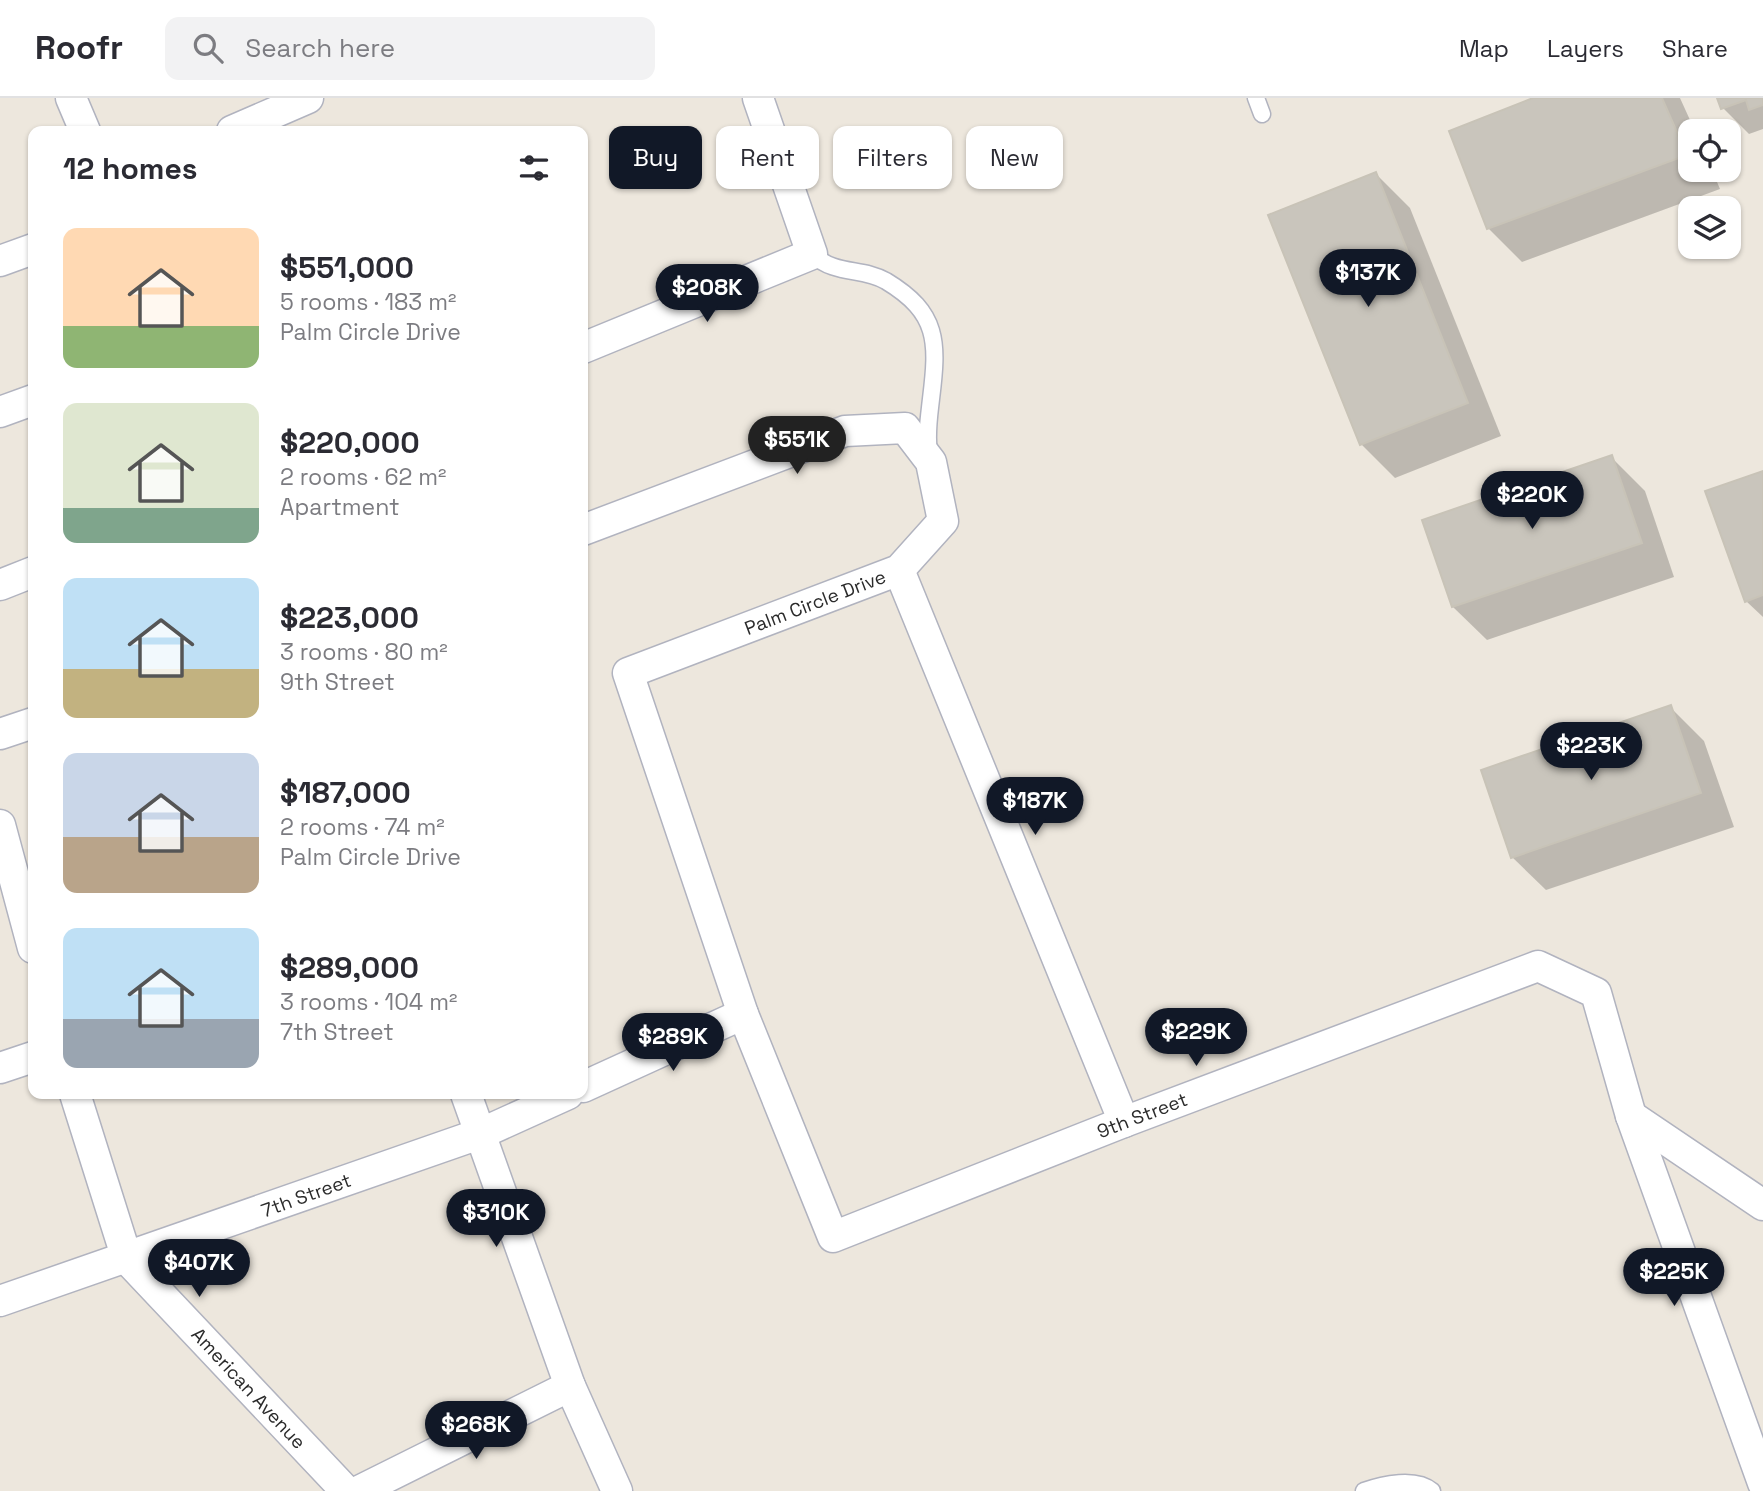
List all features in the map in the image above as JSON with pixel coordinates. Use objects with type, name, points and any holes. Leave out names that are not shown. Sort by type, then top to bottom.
[{"type":"street","points":[[71,98],[83,126]]},
{"type":"street","points":[[244,126],[308,98]]},
{"type":"street","points":[[588,346],[812,254],[758,98]]},
{"type":"street","points":[[0,261],[28,251]]},
{"type":"street","points":[[0,412],[28,402]]},
{"type":"street","points":[[588,528],[845,431],[905,428],[931,461],[943,520],[898,570]]},
{"type":"street","name":"Palm Circle Drive","points":[[743,1014],[628,673],[898,570],[1124,1122]]},
{"type":"street","points":[[0,585],[28,574]]},
{"type":"street","points":[[0,734],[28,725]]},
{"type":"street","points":[[0,825],[14,863],[28,926]]},
{"type":"street","name":"9th Street","points":[[743,1014],[833,1237],[1124,1122],[1538,966],[1596,993],[1631,1116],[1763,1483]]},
{"type":"street","points":[[588,1085],[743,1014]]},
{"type":"street","points":[[0,1068],[28,1059]]},
{"type":"street","name":"American Avenue","points":[[77,1099],[127,1259],[346,1491]]},
{"type":"street","points":[[468,1099],[570,1387],[617,1491]]},
{"type":"street","name":"7th Street","points":[[0,1301],[127,1259],[482,1133],[557,1099]]},
{"type":"street","points":[[1631,1116],[1763,1205]]},
{"type":"street","points":[[359,1491],[570,1387]]},
{"type":"lane","points":[[1256,98],[1262,114]]},
{"type":"lane","points":[[812,254],[834,269],[883,279],[925,312],[936,342],[929,416],[928,445],[931,461]]},
{"type":"lane","points":[[1364,1491],[1408,1483],[1426,1486],[1432,1491]]},
{"type":"building","points":[[1533,98],[1662,98],[1678,134],[1678,158],[1487,229],[1449,131]]},
{"type":"building","points":[[1717,98],[1763,98],[1763,105],[1749,110],[1746,100],[1721,109]]},
{"type":"building","points":[[1376,172],[1468,403],[1360,445],[1268,215]]},
{"type":"building","points":[[1612,455],[1642,543],[1452,607],[1422,520]]},
{"type":"building","points":[[1763,471],[1763,595],[1745,602],[1705,491]]},
{"type":"building","points":[[1671,705],[1701,793],[1511,858],[1481,770]]}]
